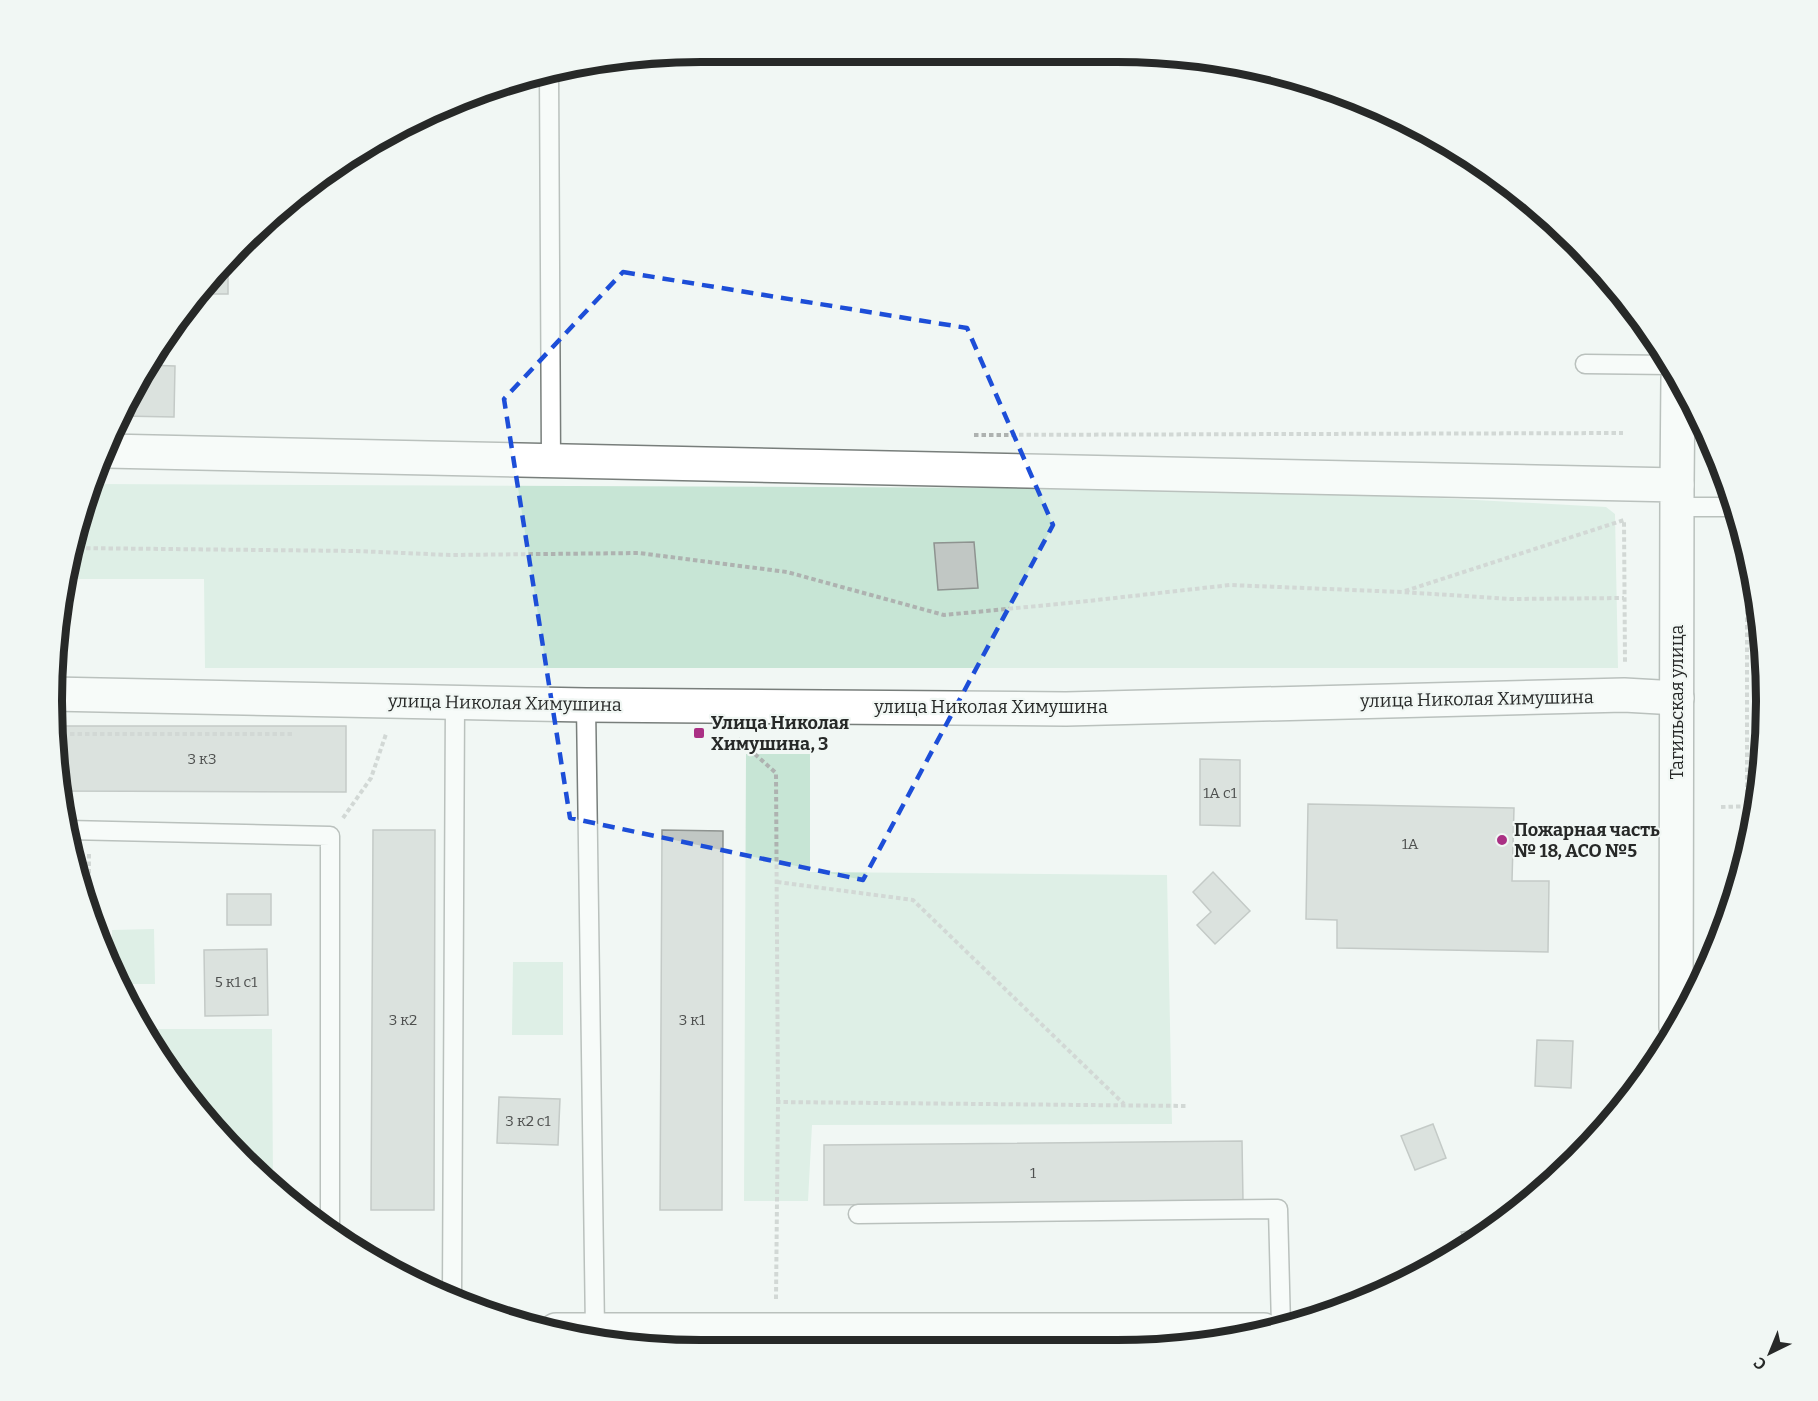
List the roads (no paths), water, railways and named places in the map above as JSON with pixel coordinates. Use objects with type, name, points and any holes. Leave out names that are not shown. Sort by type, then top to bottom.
[{"type":"main road","name":"Тагильская улица","points":[[1676,1011],[1678,394]]},
{"type":"main road","points":[[112,452],[551,461],[1677,496]]},
{"type":"main road","name":"улица Николая Химушина","points":[[62,694],[586,705],[1066,709],[1624,695],[1677,698]]},
{"type":"main road","points":[[595,1330],[1202,1334]]},
{"type":"lane","points":[[549,80],[551,461]]},
{"type":"lane","points":[[1585,364],[1661,365]]},
{"type":"lane","points":[[1677,496],[1726,505]]},
{"type":"lane","points":[[452,1289],[455,702]]},
{"type":"lane","points":[[586,705],[595,1330]]},
{"type":"lane","points":[[75,830],[330,836],[330,1221]]},
{"type":"lane","points":[[858,1214],[1278,1209],[1281,1318]]},
{"type":"place","name":"Улица Николая Химушина, 3","points":[[699,733]]},
{"type":"place","name":"Пожарная часть № 18, АСО №5","points":[[1502,840]]}]
